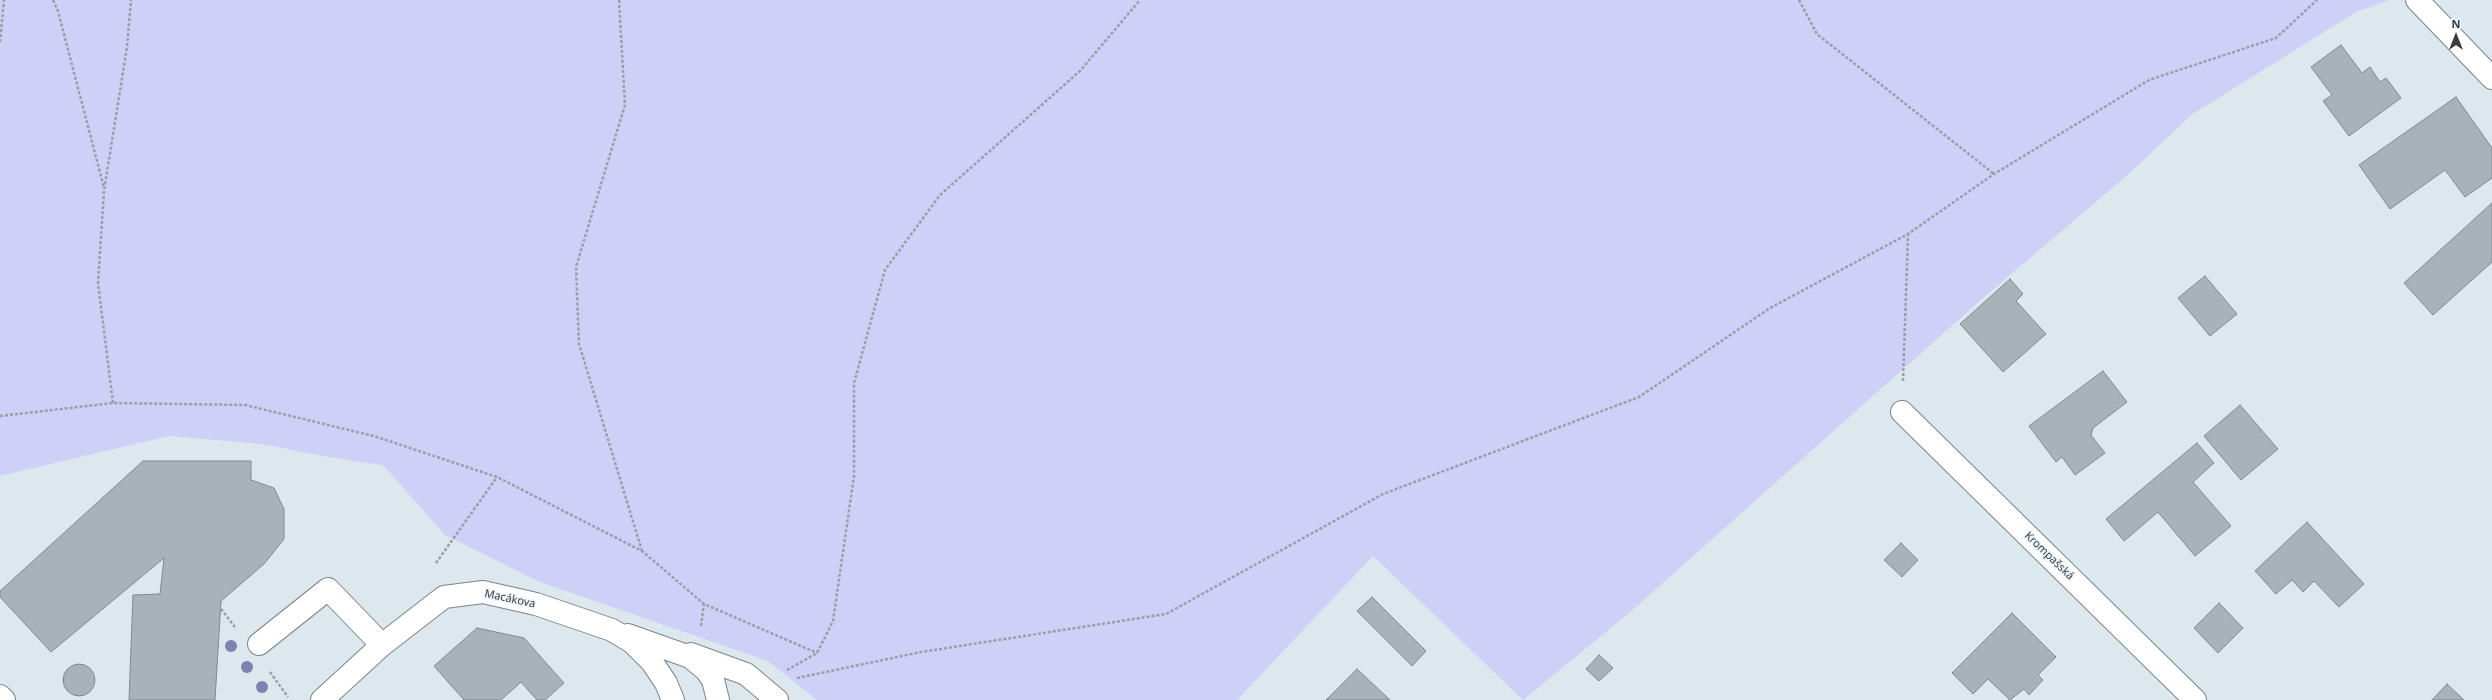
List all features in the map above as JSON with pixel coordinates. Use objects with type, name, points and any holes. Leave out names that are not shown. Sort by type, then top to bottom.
[{"type":"street","points":[[2417,0],[2492,78]]},
{"type":"street","name":"Krompašská","points":[[1902,412],[2195,700]]},
{"type":"street","points":[[259,644],[328,589],[382,645]]},
{"type":"street","name":"Macákova","points":[[322,700],[382,645],[444,597],[483,592],[536,604],[612,630],[632,642],[652,662],[666,683],[673,700]]},
{"type":"street","points":[[612,630],[734,668],[746,674],[777,700]]},
{"type":"street","points":[[666,647],[690,657],[706,670],[713,680],[718,700]]},
{"type":"street","points":[[0,696],[4,700]]},
{"type":"path","points":[[0,42],[4,0]]},
{"type":"path","points":[[52,0],[58,11],[104,191]]},
{"type":"path","points":[[113,403],[98,283],[104,191],[127,47],[131,0]]},
{"type":"path","points":[[619,0],[625,104],[576,266],[579,344],[642,551]]},
{"type":"path","points":[[760,685],[817,653],[833,621],[852,490],[854,383],[884,270],[940,196],[1080,71],[1140,0]]},
{"type":"path","points":[[1799,0],[1817,34],[1994,174]]},
{"type":"path","points":[[760,685],[921,652],[1166,614],[1383,494],[1639,397],[1770,308],[1908,234],[1994,174],[2149,80],[2276,38],[2317,0]]},
{"type":"path","points":[[1902,412],[1908,234]]},
{"type":"path","points":[[0,416],[113,403],[245,405],[374,436],[497,477],[642,551],[704,604],[817,653]]},
{"type":"path","points":[[436,563],[497,477]]},
{"type":"path","points":[[699,633],[704,604]]},
{"type":"shaded area","points":[[0,0],[2389,0],[2356,12],[2191,115],[2132,171],[1983,298],[1629,613],[1523,700],[1373,556],[1237,700],[817,700],[768,661],[540,582],[445,535],[383,465],[322,456],[263,444],[169,436],[0,476]]},
{"type":"building","points":[[2341,45],[2362,73],[2370,67],[2380,82],[2386,78],[2401,98],[2349,136],[2323,101],[2332,95],[2311,67]]},
{"type":"building","points":[[2456,97],[2492,148],[2492,178],[2465,197],[2445,170],[2390,209],[2359,165]]},
{"type":"building","points":[[2492,203],[2492,262],[2433,315],[2404,283]]},
{"type":"building","points":[[2205,276],[2237,314],[2210,336],[2178,298]]},
{"type":"building","points":[[2010,279],[2023,294],[2016,301],[2046,334],[2003,372],[1960,324]]},
{"type":"building","points":[[2103,371],[2127,402],[2093,428],[2091,435],[2105,453],[2075,475],[2062,457],[2056,462],[2029,426]]},
{"type":"building","points":[[2240,405],[2278,449],[2241,480],[2204,436]]},
{"type":"building","points":[[2197,443],[2214,463],[2193,482],[2231,526],[2195,556],[2158,512],[2124,541],[2106,519]]},
{"type":"building","points":[[143,461],[251,461],[251,480],[274,488],[284,509],[284,539],[264,564],[221,601],[215,700],[129,700],[133,595],[160,594],[164,558],[51,652],[0,597],[0,591]]},
{"type":"building","points":[[2307,522],[2364,584],[2339,607],[2314,581],[2303,592],[2292,580],[2276,594],[2255,571]]},
{"type":"building","points":[[1901,543],[1918,560],[1902,577],[1884,560]]},
{"type":"building","points":[[1372,597],[1426,651],[1412,666],[1357,611]]},
{"type":"building","points":[[2219,603],[2243,628],[2218,653],[2194,628]]},
{"type":"building","points":[[2012,613],[2056,657],[2038,675],[2043,680],[2029,695],[2024,689],[2010,700],[1988,679],[1973,694],[1952,673]]},
{"type":"building","points":[[477,628],[524,638],[564,683],[545,700],[537,700],[521,682],[501,700],[464,700],[434,666]]},
{"type":"building","points":[[1599,655],[1613,668],[1599,681],[1586,669]]},
{"type":"building","points":[[79,664],[90,669],[95,680],[90,691],[79,696],[68,691],[63,680],[68,669]]},
{"type":"building","points":[[1357,669],[1390,700],[1326,700]]},
{"type":"building","points":[[2447,684],[2464,700],[2432,700]]}]
